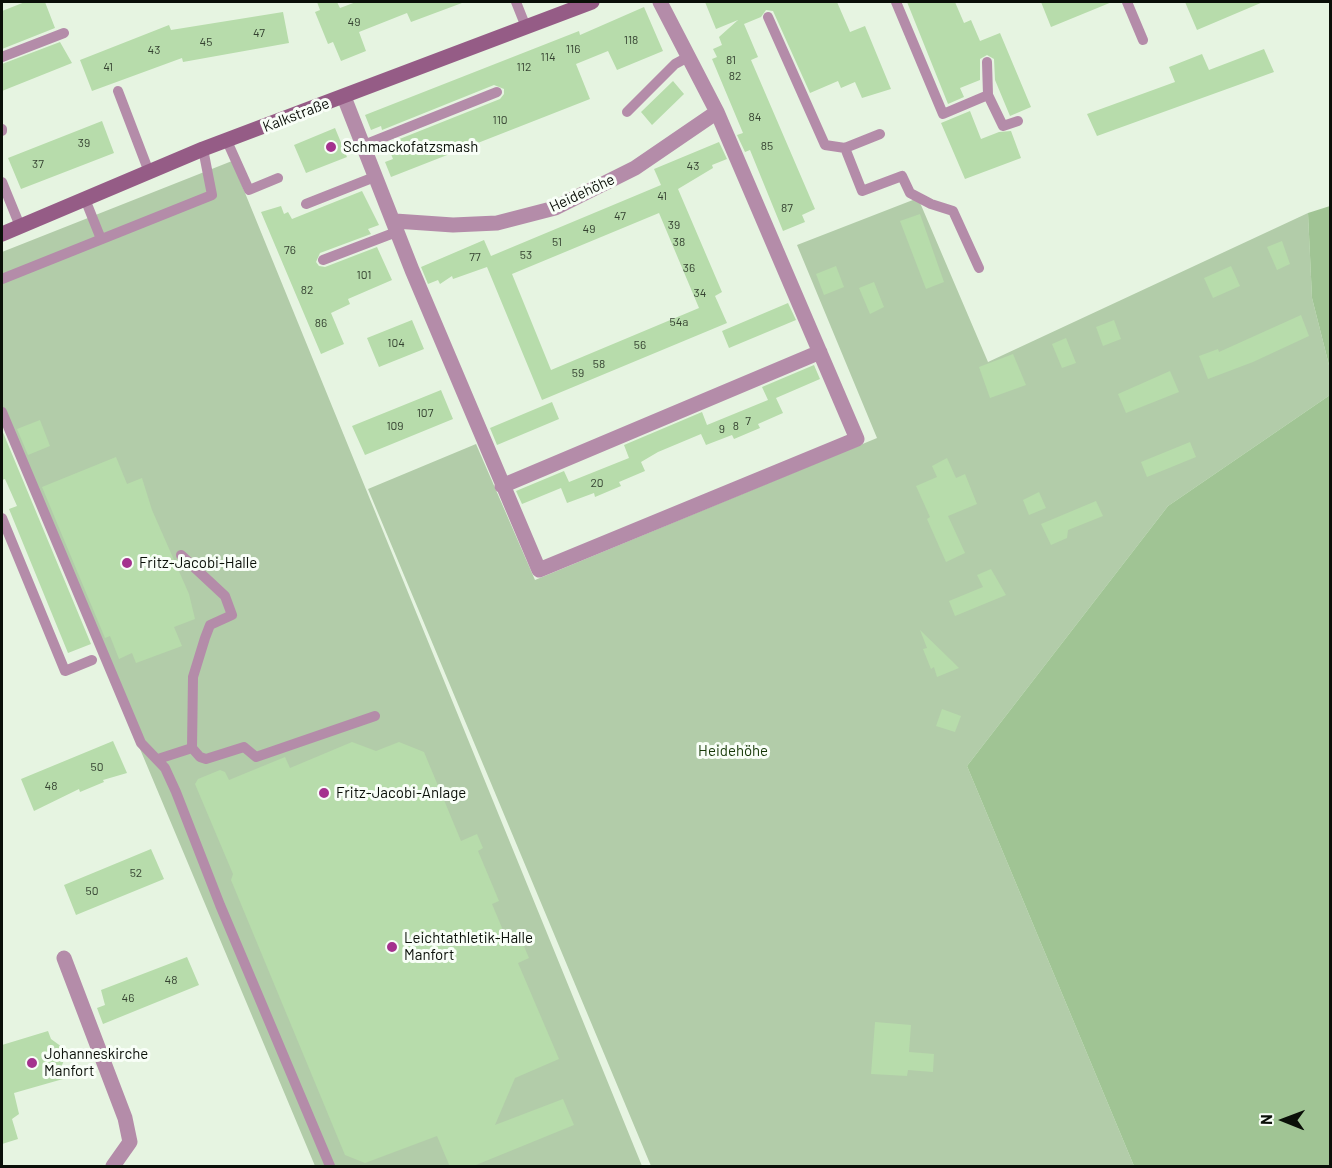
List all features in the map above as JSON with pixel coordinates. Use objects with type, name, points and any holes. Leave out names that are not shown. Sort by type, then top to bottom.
[{"type":"street","name":"Kalkstraße","points":[[2,234],[203,149],[592,2]]},
{"type":"street","points":[[344,97],[502,486],[539,570],[857,439],[717,112],[660,2]]},
{"type":"street","name":"Heidehöhe","points":[[397,226],[497,224],[555,208],[635,168],[717,112]]},
{"type":"street","points":[[502,486],[820,352]]},
{"type":"street","points":[[64,957],[125,1118],[130,1142],[113,1167]]},
{"type":"lane","points":[[516,2],[526,27]]},
{"type":"lane","points":[[896,2],[943,114],[988,95]]},
{"type":"lane","points":[[1127,2],[1143,40]]},
{"type":"lane","points":[[768,17],[825,145],[845,148],[880,134]]},
{"type":"lane","points":[[2,57],[64,33]]},
{"type":"lane","points":[[627,112],[675,64],[688,57]]},
{"type":"lane","points":[[987,62],[988,95],[1003,126],[1018,121]]},
{"type":"lane","points":[[118,91],[149,172]]},
{"type":"lane","points":[[364,145],[497,92]]},
{"type":"lane","points":[[227,141],[249,190],[278,178]]},
{"type":"lane","points":[[845,148],[862,191],[902,176],[910,193],[931,204],[953,211],[979,268]]},
{"type":"lane","points":[[2,279],[212,195],[203,149]]},
{"type":"lane","points":[[306,204],[377,176]]},
{"type":"lane","points":[[2,182],[21,226]]},
{"type":"lane","points":[[85,199],[100,239]]},
{"type":"lane","points":[[323,260],[397,226]]},
{"type":"lane","points":[[2,412],[141,743],[158,759],[176,792],[220,905],[330,1167]]},
{"type":"lane","points":[[2,518],[65,671],[92,660]]},
{"type":"lane","points":[[182,555],[225,596],[232,615],[210,625],[193,677],[192,748],[200,758],[206,759],[244,747],[256,757],[375,716]]},
{"type":"lane","points":[[158,759],[192,748]]},
{"type":"green space","name":"Fritz-Jacobi-Anlage","points":[[232,161],[642,1166],[315,1166],[2,420],[2,252]]},
{"type":"green space","name":"Heidehöhe","points":[[918,198],[988,362],[1308,213],[1312,298],[1330,369],[1330,395],[1168,506],[967,766],[1134,1166],[651,1166],[368,489],[476,444],[535,580],[877,438],[797,245]]},
{"type":"green space","points":[[1330,206],[1330,369],[1312,298],[1308,213]]},
{"type":"green space","points":[[1330,395],[1330,1166],[1134,1166],[967,766],[1168,506]]},
{"type":"building","points":[[25,2],[45,2],[55,28],[2,49],[2,11]]},
{"type":"building","points":[[317,2],[337,2],[340,8],[356,2],[462,3],[411,22],[407,13],[359,32],[366,51],[341,61],[333,42],[328,44],[315,12],[320,10]]},
{"type":"building","points":[[705,2],[837,2],[850,32],[865,26],[891,89],[862,98],[855,82],[841,88],[838,81],[810,93],[773,11],[766,10],[761,17],[744,24],[758,57],[751,60],[815,209],[802,215],[805,222],[783,231],[750,150],[745,152],[737,135],[743,133],[712,59],[717,57],[713,49],[722,45],[719,37],[738,20],[716,29]]},
{"type":"building","points":[[907,2],[955,2],[964,23],[971,20],[980,41],[1000,33],[1031,107],[1010,116],[995,80],[994,59],[987,55],[980,59],[980,80],[960,88],[964,97],[948,104]]},
{"type":"building","points":[[1041,2],[1112,2],[1051,27]]},
{"type":"building","points":[[1185,2],[1263,2],[1197,30]]},
{"type":"building","points":[[644,7],[663,51],[617,70],[608,51],[576,64],[590,99],[391,177],[385,162],[393,159],[387,144],[500,99],[504,94],[504,89],[494,85],[382,130],[381,126],[371,130],[365,115],[579,31],[580,35]]},
{"type":"building","points":[[283,12],[289,43],[183,62],[182,58],[92,91],[80,60],[169,25],[171,30]]},
{"type":"building","points":[[60,42],[72,63],[2,91],[2,64]]},
{"type":"building","points":[[1264,49],[1274,72],[1097,136],[1087,114],[1175,82],[1169,67],[1202,54],[1209,70]]},
{"type":"building","points":[[673,81],[684,94],[652,125],[641,112]]},
{"type":"building","points":[[970,111],[981,139],[999,132],[1011,131],[1021,158],[965,179],[941,123]]},
{"type":"building","points":[[102,121],[114,153],[21,189],[8,158]]},
{"type":"building","points":[[335,128],[347,157],[306,173],[294,145]]},
{"type":"building","points":[[719,142],[727,159],[712,165],[713,168],[678,189],[722,292],[715,296],[727,323],[542,400],[487,267],[453,279],[452,276],[440,284],[438,280],[428,284],[421,267],[484,240],[491,256],[661,185],[654,169]],"holes":[[[659,213],[699,308],[551,370],[512,274]]]},
{"type":"building","points":[[362,191],[379,225],[368,229],[371,234],[320,253],[316,262],[319,266],[325,267],[377,247],[392,280],[348,299],[350,304],[331,313],[344,344],[321,354],[261,212],[281,206],[284,214],[288,212],[292,219]]},
{"type":"building","points":[[920,214],[944,282],[926,289],[900,221]]},
{"type":"building","points":[[1282,241],[1290,264],[1277,270],[1267,247]]},
{"type":"building","points":[[836,266],[844,287],[824,295],[816,274]]},
{"type":"building","points":[[1231,266],[1240,286],[1213,298],[1204,278]]},
{"type":"building","points":[[874,282],[884,307],[870,314],[859,288]]},
{"type":"building","points":[[788,303],[796,320],[729,348],[722,331]]},
{"type":"building","points":[[1301,315],[1309,336],[1253,362],[1208,379],[1199,356],[1218,349],[1219,352]]},
{"type":"building","points":[[412,320],[424,349],[379,367],[367,338]]},
{"type":"building","points":[[1114,320],[1121,339],[1103,346],[1096,327]]},
{"type":"building","points":[[1066,338],[1076,363],[1062,368],[1052,344]]},
{"type":"building","points":[[1013,354],[1026,385],[990,398],[979,367]]},
{"type":"building","points":[[814,365],[820,379],[776,398],[783,413],[758,424],[760,428],[734,439],[732,435],[706,445],[701,434],[658,452],[641,462],[645,471],[619,482],[621,486],[595,497],[594,493],[567,503],[561,488],[522,504],[516,491],[564,471],[569,482],[629,458],[624,445],[702,412],[707,425],[768,400],[762,387]]},
{"type":"building","points":[[1170,371],[1179,392],[1126,413],[1118,394]]},
{"type":"building","points":[[441,390],[453,419],[365,455],[352,426]]},
{"type":"building","points":[[552,402],[559,419],[497,445],[490,428]]},
{"type":"building","points":[[40,420],[50,446],[28,455],[17,429]]},
{"type":"building","points":[[2,430],[91,644],[68,653],[9,509],[17,506],[5,479],[2,480]]},
{"type":"building","points":[[1190,442],[1196,457],[1147,477],[1141,462]]},
{"type":"building","name":"Fritz-Jacobi-Halle","points":[[116,457],[127,484],[142,478],[152,510],[189,594],[195,619],[174,627],[182,646],[136,663],[132,653],[119,659],[110,636],[105,638],[42,487]]},
{"type":"building","points":[[947,458],[956,478],[965,474],[977,504],[948,516],[965,553],[946,562],[927,519],[930,517],[916,486],[937,477],[932,466]]},
{"type":"building","points":[[1039,492],[1046,508],[1029,515],[1023,500]]},
{"type":"building","points":[[1096,501],[1103,516],[1068,530],[1067,538],[1051,545],[1041,524]]},
{"type":"building","points":[[991,569],[1006,595],[955,616],[949,601],[983,587],[977,575]]},
{"type":"building","points":[[920,630],[959,668],[937,677],[923,649],[927,648]]},
{"type":"building","points":[[942,709],[961,716],[955,732],[936,726]]},
{"type":"building","points":[[113,741],[127,773],[103,780],[104,782],[80,792],[79,789],[34,811],[21,779]]},
{"type":"building","name":"Leichtathletik-Halle Manfort","points":[[352,742],[376,751],[399,742],[424,752],[461,841],[477,834],[483,848],[478,851],[499,901],[492,904],[505,935],[517,930],[529,958],[518,963],[559,1059],[515,1078],[495,1125],[563,1099],[574,1125],[471,1167],[450,1167],[437,1136],[365,1163],[345,1155],[231,880],[233,874],[195,784],[198,779],[220,770],[225,772],[229,780],[285,757],[290,768]]},
{"type":"building","points":[[151,849],[164,879],[76,915],[64,885]]},
{"type":"building","points":[[187,957],[199,985],[103,1024],[97,1008],[105,1005],[101,990]]},
{"type":"building","points":[[875,1022],[911,1025],[909,1052],[934,1054],[933,1072],[908,1070],[907,1076],[871,1074]]},
{"type":"building","name":"Johanneskirche Manfort","points":[[48,1031],[51,1039],[62,1047],[65,1058],[60,1070],[63,1079],[14,1093],[19,1114],[12,1119],[18,1139],[2,1144],[2,1045]]},
{"type":"place","name":"Schmackofatzsmash","points":[[331,147]]},
{"type":"place","name":"Fritz-Jacobi-Halle","points":[[127,563]]},
{"type":"place","name":"Fritz-Jacobi-Anlage","points":[[324,793]]},
{"type":"place","name":"Leichtathletik-Halle Manfort","points":[[392,947]]},
{"type":"place","name":"Johanneskirche Manfort","points":[[32,1063]]}]
